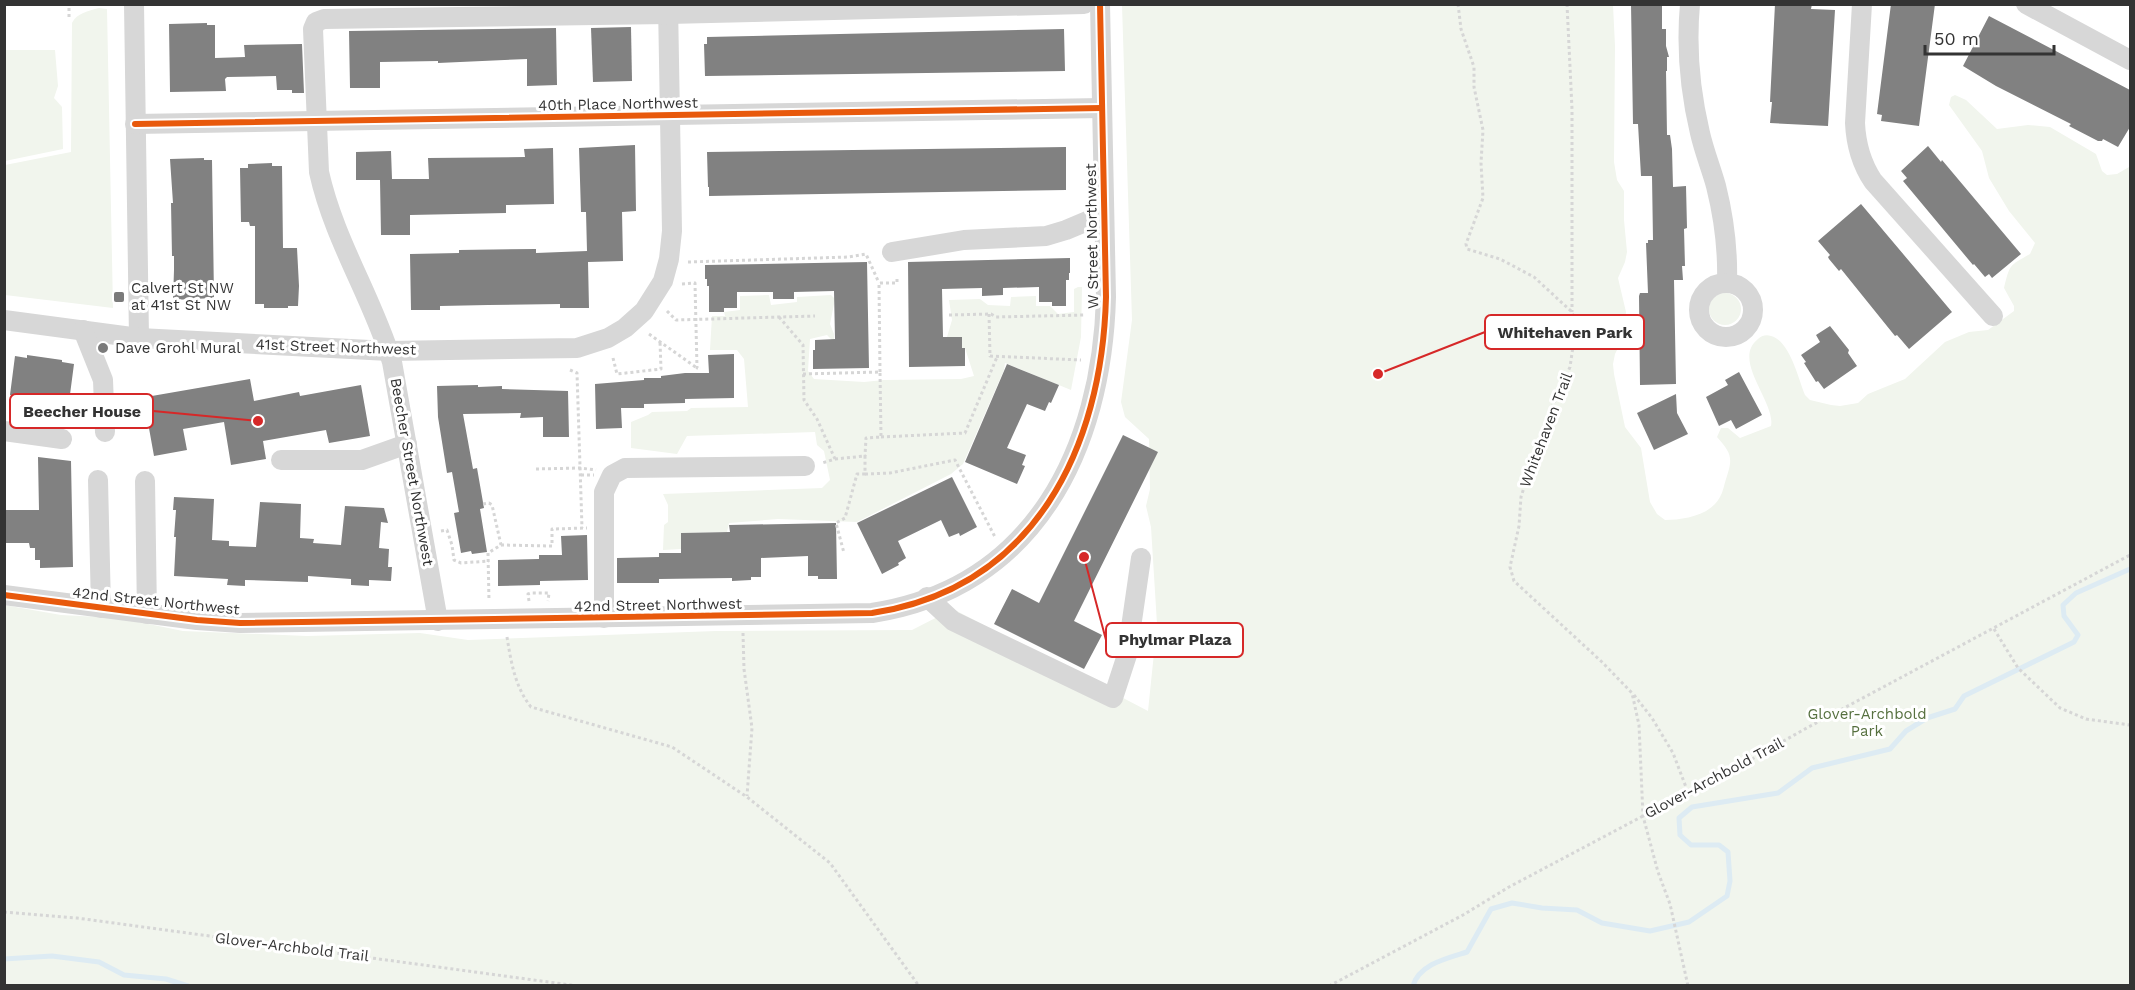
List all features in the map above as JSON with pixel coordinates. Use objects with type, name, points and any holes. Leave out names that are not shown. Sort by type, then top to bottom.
[{"type":"street","points":[[134,4],[139,338]]},
{"type":"street","points":[[668,9],[1084,4]]},
{"type":"street","name":"W Street Northwest","points":[[980,571],[1008,549],[1038,518],[1063,479],[1080,441],[1095,393],[1104,336],[1106,297],[1100,4]]},
{"type":"street","points":[[1690,4],[1689,60],[1693,96],[1702,142],[1722,214],[1726,248],[1726,283]]},
{"type":"street","points":[[1862,4],[1855,123],[1856,142],[1861,159],[1873,181],[1993,316]]},
{"type":"street","points":[[2026,4],[2130,60]]},
{"type":"street","name":"41st Street Northwest","points":[[4,320],[139,338],[388,351],[560,350],[596,344],[625,328],[647,307],[663,280],[669,259],[672,231],[668,9]]},
{"type":"street","name":"Beecher Street Northwest","points":[[438,621],[396,379],[388,351],[329,212],[319,172],[313,28],[316,22],[324,19],[668,9]]},
{"type":"street","name":"40th Place Northwest","points":[[135,124],[1101,108]]},
{"type":"street","points":[[892,252],[964,240],[1046,236],[1104,214]]},
{"type":"street","points":[[83,330],[103,380],[105,432]]},
{"type":"street","points":[[4,431],[62,439]]},
{"type":"street","points":[[281,460],[362,460],[407,444]]},
{"type":"street","points":[[604,618],[604,492],[612,475],[625,468],[805,466]]},
{"type":"street","points":[[98,480],[101,608]]},
{"type":"street","points":[[145,481],[147,614]]},
{"type":"street","points":[[927,597],[953,621],[1113,698],[1127,655],[1141,558]]},
{"type":"street","name":"42nd Street Northwest","points":[[4,595],[147,614],[240,623],[872,613],[899,608],[980,571]]},
{"type":"path","points":[[69,4],[69,17]]},
{"type":"path","points":[[1458,4],[1461,29],[1474,67],[1474,87],[1483,130],[1481,163],[1483,198],[1466,244],[1467,249],[1500,259],[1534,277],[1572,312]]},
{"type":"path","points":[[688,262],[867,254],[879,283],[880,437]]},
{"type":"path","points":[[879,283],[897,283],[897,278]]},
{"type":"path","points":[[650,334],[699,368],[696,283],[682,284]]},
{"type":"path","points":[[667,311],[676,320],[815,316]]},
{"type":"path","points":[[949,315],[989,314],[996,317],[1085,315]]},
{"type":"path","points":[[989,314],[990,357],[1080,360]]},
{"type":"path","points":[[778,317],[803,345],[804,400],[817,419],[835,459]]},
{"type":"path","points":[[613,358],[617,374],[662,369],[660,342]]},
{"type":"path","points":[[866,474],[866,438],[965,433],[997,357]]},
{"type":"path","points":[[489,602],[490,561],[488,553],[501,545],[552,546],[552,529],[584,528],[577,373],[570,370]]},
{"type":"path","points":[[803,374],[880,372]]},
{"type":"path","points":[[805,466],[835,459],[865,456]]},
{"type":"path","points":[[844,553],[836,523],[845,518],[857,474],[890,473],[955,460],[995,537]]},
{"type":"path","points":[[536,469],[580,468]]},
{"type":"path","points":[[483,504],[492,505],[501,545]]},
{"type":"path","points":[[439,532],[447,530],[452,545],[453,560],[461,563],[490,561]]},
{"type":"path","points":[[529,601],[528,594],[549,593],[548,601]]},
{"type":"path","points":[[742,616],[744,669],[752,728],[747,797]]},
{"type":"path","points":[[506,620],[510,659],[524,699],[531,707],[672,747],[747,797],[830,863],[919,986]]},
{"type":"path","points":[[1994,629],[2018,668],[2060,708],[2086,719],[2130,724]]},
{"type":"path","points":[[1632,693],[1639,724],[1643,816],[1658,872],[1670,904],[1689,986]]},
{"type":"green space","name":"Glover-Archbold Park","points":[[1122,5],[1613,5],[1614,162],[1617,180],[1624,191],[1627,252],[1618,278],[1626,312],[1623,338],[1613,364],[1614,374],[1625,427],[1641,448],[1650,502],[1657,514],[1665,520],[1680,519],[1704,512],[1720,497],[1730,461],[1726,448],[1717,437],[1721,428],[1728,428],[1740,438],[1771,426],[1771,416],[1749,358],[1751,348],[1761,337],[1771,336],[1783,345],[1793,361],[1805,395],[1810,400],[1840,406],[1858,403],[1868,394],[1905,379],[1945,342],[1969,332],[1988,330],[2014,311],[2014,306],[2004,288],[2008,274],[2011,266],[2030,254],[2035,243],[2009,211],[1989,178],[1982,151],[1949,105],[1951,97],[1955,95],[1966,100],[1997,129],[2028,125],[2050,127],[2096,154],[2102,171],[2107,175],[2117,174],[2129,167],[2130,160],[2130,985],[5,985],[4,605],[61,615],[119,618],[183,631],[307,636],[420,633],[468,640],[716,631],[912,630],[953,609],[1148,711],[1157,624],[1151,527],[1146,506],[1150,489],[1149,439],[1125,417],[1121,402],[1132,320]]},
{"type":"green space","points":[[107,9],[113,308],[5,295],[5,165],[71,152],[72,23],[87,11]]},
{"type":"green space","points":[[5,50],[55,50],[58,86],[54,98],[62,107],[63,149],[5,161]]},
{"type":"green space","points":[[1082,287],[1081,337],[1071,390],[1005,363],[963,464],[951,474],[857,522],[778,519],[729,523],[727,532],[681,533],[681,549],[663,550],[664,525],[668,522],[668,505],[663,494],[822,488],[830,480],[824,451],[817,445],[815,432],[687,436],[677,454],[631,448],[631,422],[652,412],[687,411],[691,408],[748,407],[744,359],[737,350],[710,350],[712,316],[725,316],[724,312],[740,310],[740,296],[769,295],[771,305],[797,302],[797,297],[831,295],[835,299],[830,324],[834,342],[827,335],[810,339],[808,371],[814,379],[864,382],[961,379],[974,376],[965,348],[962,348],[962,337],[947,337],[952,320],[949,300],[980,299],[988,305],[1010,306],[1011,297],[1036,296],[1036,306],[1050,306],[1058,314],[1074,312],[1074,289]]},
{"type":"green space","points":[[1725,293],[1737,297],[1741,309],[1737,321],[1725,325],[1713,321],[1709,309],[1713,297]]},
{"type":"building","points":[[1631,4],[1662,4],[1662,29],[1666,29],[1666,46],[1669,57],[1667,57],[1666,71],[1667,135],[1670,135],[1672,149],[1673,187],[1686,186],[1685,266],[1682,266],[1683,280],[1674,280],[1676,384],[1640,385],[1639,296],[1640,293],[1648,293],[1646,243],[1648,240],[1653,240],[1652,176],[1641,176],[1638,124],[1633,124]]},
{"type":"building","points":[[1775,4],[1812,4],[1811,9],[1835,10],[1828,126],[1770,123]]},
{"type":"building","points":[[1891,4],[1935,4],[1919,126],[1881,121],[1882,115],[1877,114]]},
{"type":"building","points":[[1989,16],[2130,90],[2130,127],[2118,147],[2103,139],[2098,141],[2069,126],[2071,124],[1996,86],[1963,66]]},
{"type":"building","points":[[207,23],[207,25],[215,25],[215,58],[245,57],[244,45],[302,44],[304,93],[277,90],[276,76],[227,77],[225,79],[226,91],[170,92],[169,24]]},
{"type":"building","points":[[631,27],[632,81],[593,82],[591,28]]},
{"type":"building","points":[[556,28],[557,85],[527,86],[527,59],[438,63],[438,61],[380,62],[380,88],[350,88],[349,31]]},
{"type":"building","points":[[1064,29],[1065,71],[705,76],[704,44],[707,44],[707,37]]},
{"type":"building","points":[[635,145],[636,211],[622,212],[623,261],[588,262],[589,308],[560,308],[560,304],[440,306],[440,310],[411,310],[410,254],[459,253],[459,250],[536,249],[536,253],[587,251],[586,212],[581,212],[579,148]]},
{"type":"building","points":[[1928,146],[2021,254],[1992,278],[1989,274],[1985,277],[1973,265],[1903,181],[1907,178],[1901,171]]},
{"type":"building","points":[[1066,147],[1066,190],[709,196],[707,152]]},
{"type":"building","points":[[553,148],[554,204],[506,205],[506,213],[410,215],[410,235],[381,235],[380,180],[356,180],[356,152],[391,151],[392,179],[429,179],[428,158],[525,157],[524,149]]},
{"type":"building","points":[[204,158],[204,160],[212,160],[214,298],[173,300],[174,256],[172,256],[171,203],[173,203],[170,159]]},
{"type":"building","points":[[272,163],[272,166],[282,166],[283,248],[297,248],[298,306],[288,306],[288,308],[264,308],[264,304],[255,304],[255,226],[250,226],[249,222],[241,222],[240,168],[248,168],[248,164]]},
{"type":"building","points":[[1861,204],[1952,312],[1909,349],[1897,335],[1895,336],[1841,269],[1839,271],[1829,259],[1830,255],[1818,241]]},
{"type":"building","points":[[1070,258],[1069,280],[1066,280],[1066,306],[1052,306],[1052,302],[1039,302],[1039,287],[1003,288],[1003,295],[982,296],[982,288],[942,289],[943,337],[962,337],[962,348],[965,348],[965,366],[909,367],[908,262]]},
{"type":"building","points":[[867,262],[869,368],[813,369],[815,340],[835,339],[834,291],[794,292],[794,299],[773,299],[773,292],[737,292],[737,308],[724,308],[724,312],[709,312],[709,286],[705,279],[705,265]]},
{"type":"building","points":[[1830,326],[1849,350],[1848,353],[1857,366],[1824,389],[1818,381],[1816,382],[1801,355],[1820,342],[1816,335]]},
{"type":"building","points":[[734,354],[734,398],[685,399],[685,403],[644,404],[644,408],[621,408],[622,428],[596,429],[595,384],[661,378],[661,376],[685,373],[709,373],[708,355]]},
{"type":"building","points":[[27,355],[74,364],[69,402],[10,395],[15,356],[27,358]]},
{"type":"building","points":[[1007,364],[1059,385],[1045,411],[1027,404],[1007,448],[1026,455],[1022,465],[1025,466],[1017,484],[965,462]]},
{"type":"building","points":[[1739,372],[1762,415],[1736,429],[1731,420],[1719,426],[1706,397],[1728,385],[1725,380]]},
{"type":"building","points":[[250,379],[254,401],[299,392],[300,396],[361,385],[370,436],[329,443],[326,430],[263,441],[266,459],[231,465],[224,422],[183,429],[187,450],[154,456],[145,406],[148,406],[146,397]]},
{"type":"building","points":[[478,385],[478,387],[502,386],[502,389],[568,391],[569,437],[543,437],[543,417],[520,418],[521,413],[463,414],[473,469],[477,468],[484,508],[480,509],[487,552],[472,554],[471,551],[461,553],[454,513],[459,512],[452,472],[447,473],[438,417],[437,386]]},
{"type":"building","points":[[1676,394],[1677,413],[1688,434],[1654,450],[1637,413]]},
{"type":"building","points":[[1123,435],[1158,452],[1074,621],[1102,635],[1084,669],[994,624],[1012,589],[1039,603]]},
{"type":"building","points":[[38,457],[71,461],[73,567],[40,568],[40,560],[35,560],[35,548],[30,548],[29,543],[4,543],[4,510],[39,510]]},
{"type":"building","points":[[952,477],[977,527],[960,536],[959,533],[949,537],[941,520],[898,541],[906,558],[898,563],[899,565],[882,574],[857,523]]},
{"type":"building","points":[[174,497],[214,499],[212,540],[229,541],[229,546],[256,547],[260,502],[301,504],[300,538],[314,539],[313,543],[341,545],[345,506],[384,508],[388,523],[381,522],[379,548],[389,549],[388,567],[392,567],[391,581],[369,580],[369,586],[351,585],[351,579],[308,576],[308,582],[245,580],[245,586],[227,585],[228,579],[174,576],[176,510],[173,510]]},
{"type":"building","points":[[836,523],[837,579],[818,579],[818,576],[808,576],[808,556],[761,558],[761,577],[751,577],[751,580],[659,579],[659,583],[617,583],[617,558],[659,557],[659,553],[681,553],[681,533],[730,532],[729,525]]},
{"type":"building","points":[[587,535],[588,580],[540,581],[540,585],[498,586],[498,560],[539,559],[539,555],[562,555],[561,536]]},
{"type":"waterway","points":[[1413,986],[1416,978],[1428,967],[1467,952],[1491,909],[1512,903],[1577,910],[1602,923],[1650,931],[1689,922],[1727,896],[1730,881],[1728,852],[1719,845],[1691,845],[1680,835],[1679,818],[1692,807],[1778,793],[1812,768],[1890,749],[1906,731],[1927,718],[1955,709],[1964,696],[2074,642],[2078,635],[2064,616],[2063,605],[2076,593],[2130,569]]},
{"type":"waterway","points":[[4,959],[52,956],[99,962],[124,975],[166,979],[188,986]]},
{"type":"cycle path","points":[[4,595],[197,620],[240,623],[872,613],[929,598],[977,574],[1017,542],[1049,502],[1073,457],[1091,407],[1101,353],[1106,297],[1100,4]]},
{"type":"cycle path","points":[[135,124],[1101,108]]},
{"type":"place","name":"Calvert St NW at 41st St NW","points":[[119,297]]},
{"type":"place","name":"Dave Grohl Mural","points":[[103,348]]},
{"type":"place","name":"Whitehaven Park","points":[[1378,374]]},
{"type":"place","name":"Beecher House","points":[[258,421]]},
{"type":"place","name":"Phylmar Plaza","points":[[1084,557]]}]
